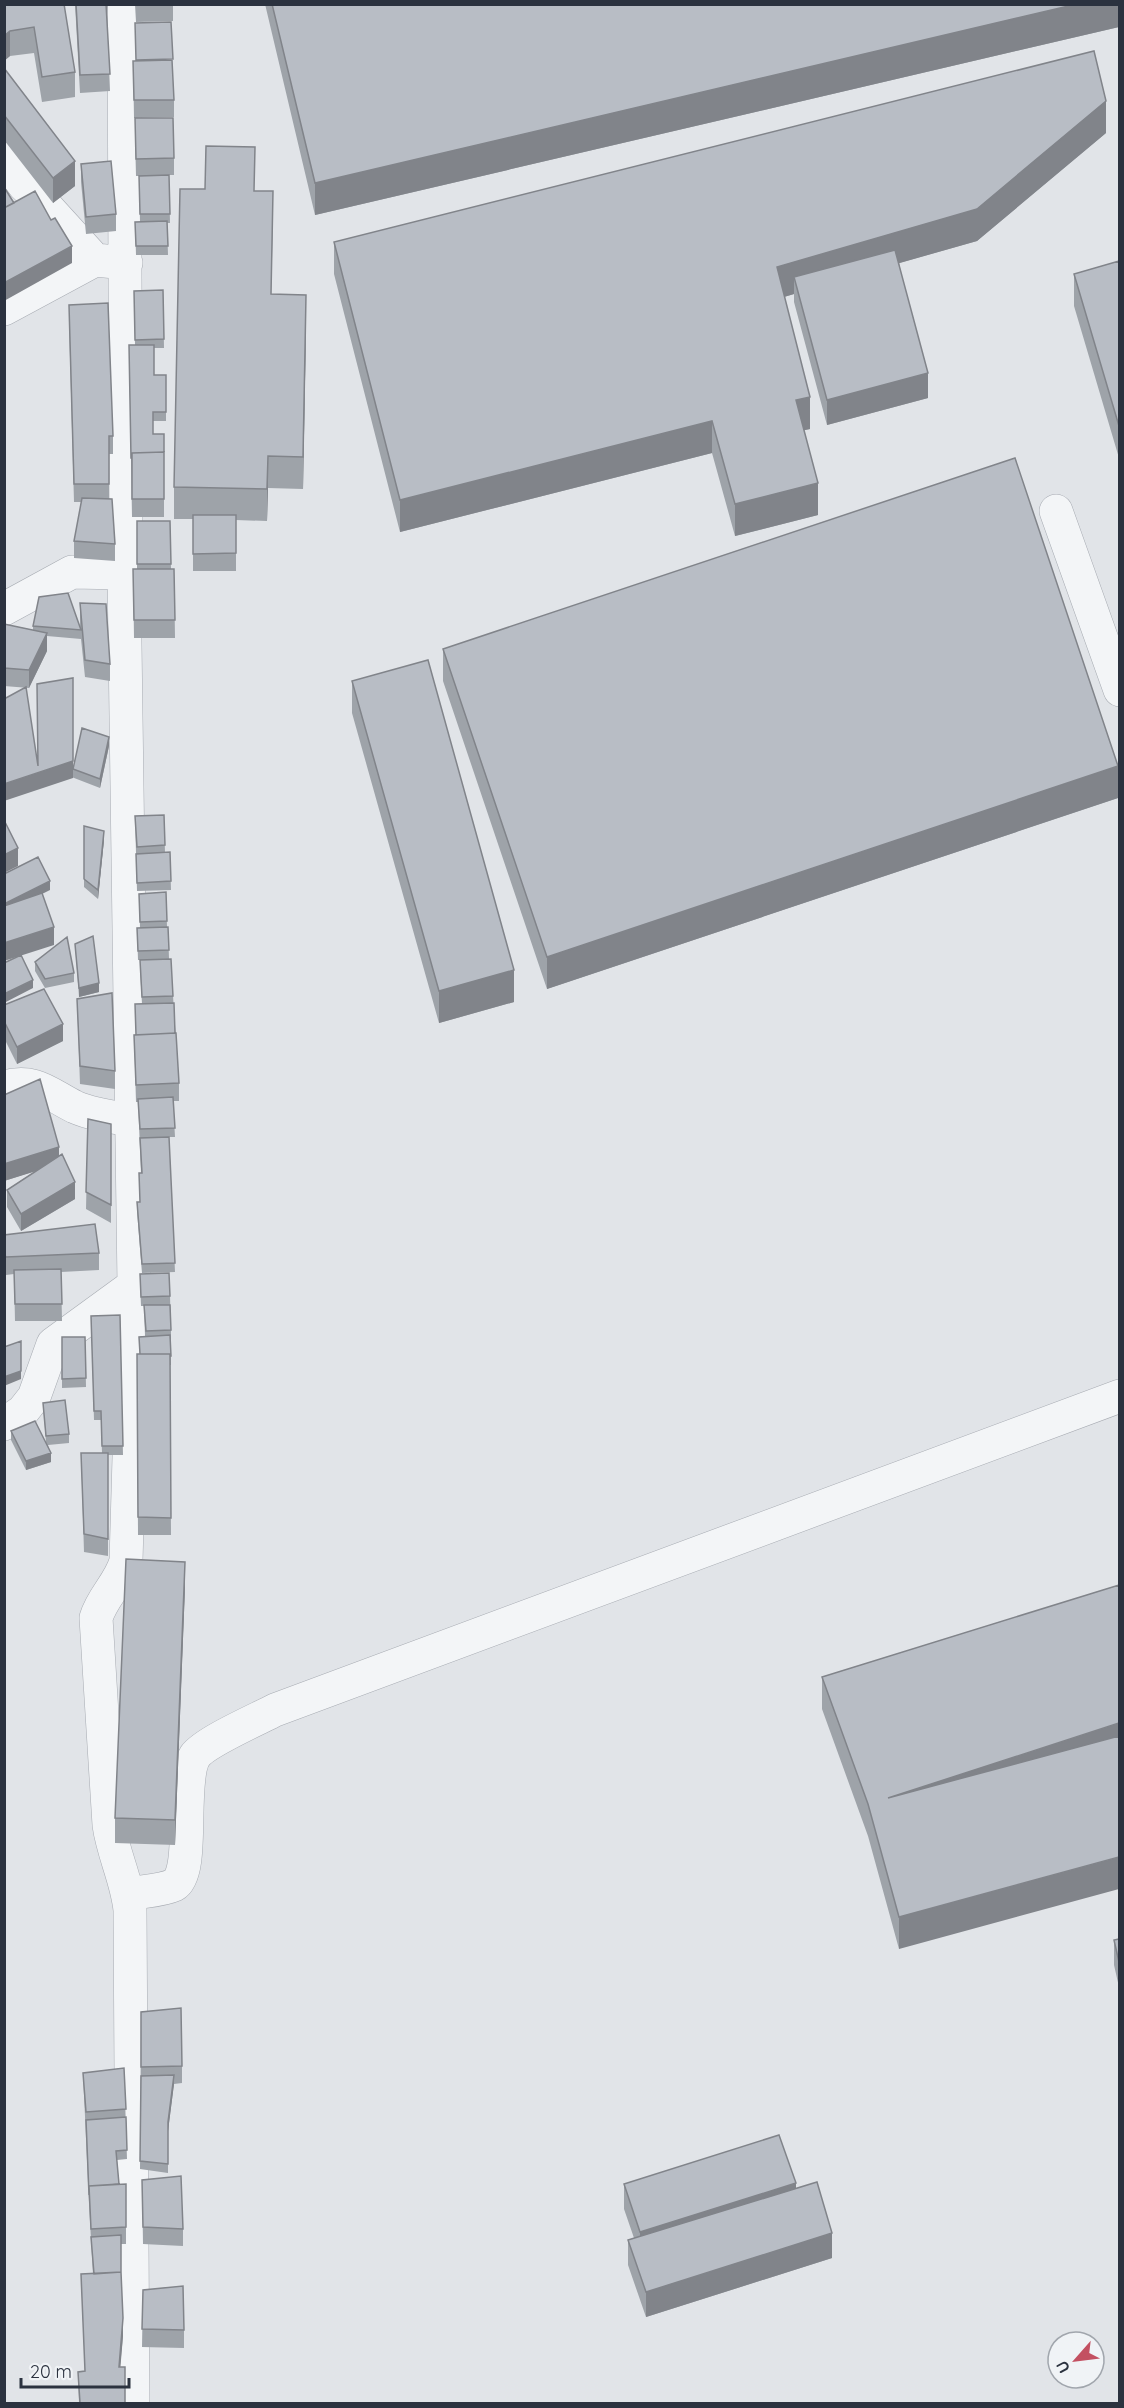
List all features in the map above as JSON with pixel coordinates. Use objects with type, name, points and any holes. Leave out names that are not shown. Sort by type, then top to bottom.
[{"type":"street","points":[[124,4],[110,262],[126,534],[124,573],[134,1285],[126,1562],[122,1574],[100,1606],[96,1618],[109,1825],[111,1842],[128,1894],[133,2403]]},
{"type":"street","points":[[4,159],[24,185],[110,262]]},
{"type":"street","points":[[4,309],[110,262]]},
{"type":"street","points":[[1056,511],[1119,690]]},
{"type":"street","points":[[4,609],[72,572],[124,573]]},
{"type":"street","points":[[4,1087],[33,1085],[48,1090],[76,1107],[98,1114],[132,1119]]},
{"type":"street","points":[[4,1424],[23,1411],[34,1396],[53,1344],[134,1285]]},
{"type":"street","points":[[128,1894],[174,1885],[184,1874],[188,1794],[195,1756],[210,1744],[275,1710],[1119,1396]]},
{"type":"building","points":[[4,4],[64,4],[75,72],[42,77],[34,27],[10,31],[4,36]]},
{"type":"building","points":[[76,4],[106,4],[110,74],[80,75]]},
{"type":"building","points":[[272,4],[1077,4],[315,183]]},
{"type":"building","points":[[171,22],[173,59],[136,60],[135,23]]},
{"type":"building","points":[[1094,51],[1106,101],[977,209],[777,267],[810,397],[796,400],[818,483],[735,504],[712,421],[400,500],[334,242]]},
{"type":"building","points":[[172,60],[174,100],[134,100],[133,61]]},
{"type":"building","points":[[4,68],[75,161],[53,178],[4,115]]},
{"type":"building","points":[[135,118],[173,118],[174,158],[136,159]]},
{"type":"building","points":[[206,146],[255,147],[254,191],[273,191],[271,294],[306,295],[303,457],[268,456],[267,489],[174,487],[180,189],[205,189]]},
{"type":"building","points":[[111,161],[116,214],[86,217],[81,164]]},
{"type":"building","points":[[169,175],[170,214],[140,214],[139,176]]},
{"type":"building","points":[[4,187],[14,203],[4,208]]},
{"type":"building","points":[[35,191],[51,220],[55,218],[72,246],[4,283],[4,208]]},
{"type":"building","points":[[167,221],[168,246],[136,246],[135,222]]},
{"type":"building","points":[[895,250],[928,373],[827,400],[794,277]]},
{"type":"building","points":[[1119,261],[1119,426],[1074,274]]},
{"type":"building","points":[[163,290],[164,339],[135,340],[134,291]]},
{"type":"building","points":[[108,303],[113,436],[109,436],[109,484],[74,484],[69,305]]},
{"type":"building","points":[[129,345],[154,345],[154,375],[166,375],[166,412],[153,412],[153,434],[164,434],[164,452],[132,453],[132,458],[131,458]]},
{"type":"building","points":[[164,452],[164,499],[132,499],[132,453]]},
{"type":"building","points":[[1015,458],[1118,766],[547,957],[443,649]]},
{"type":"building","points":[[82,498],[112,499],[115,544],[74,541]]},
{"type":"building","points":[[193,515],[236,515],[236,553],[193,554]]},
{"type":"building","points":[[137,521],[170,521],[171,564],[137,564]]},
{"type":"building","points":[[133,569],[174,569],[175,620],[134,620]]},
{"type":"building","points":[[68,593],[81,630],[33,626],[39,597]]},
{"type":"building","points":[[80,603],[106,604],[110,664],[85,660]]},
{"type":"building","points":[[4,624],[47,633],[29,670],[4,668]]},
{"type":"building","points":[[428,660],[514,970],[439,991],[352,681]]},
{"type":"building","points":[[73,678],[73,761],[4,784],[4,699],[26,687],[38,766],[37,684]]},
{"type":"building","points":[[82,728],[109,737],[100,779],[73,769]]},
{"type":"building","points":[[164,815],[165,845],[137,847],[135,816]]},
{"type":"building","points":[[4,820],[18,848],[4,855]]},
{"type":"building","points":[[84,826],[104,831],[98,890],[84,879]]},
{"type":"building","points":[[170,852],[171,881],[137,883],[136,854]]},
{"type":"building","points":[[38,857],[50,881],[4,904],[4,874]]},
{"type":"building","points":[[166,892],[167,921],[140,922],[139,894]]},
{"type":"building","points":[[42,893],[54,927],[4,943],[4,906]]},
{"type":"building","points":[[168,927],[169,950],[138,951],[137,928]]},
{"type":"building","points":[[93,936],[99,983],[79,988],[75,944]]},
{"type":"building","points":[[67,937],[74,973],[45,979],[35,962]]},
{"type":"building","points":[[21,955],[33,980],[4,994],[4,963]]},
{"type":"building","points":[[171,959],[173,996],[142,997],[140,960]]},
{"type":"building","points":[[44,989],[63,1024],[17,1047],[4,1021],[4,1005]]},
{"type":"building","points":[[112,993],[115,1071],[80,1066],[77,999]]},
{"type":"building","points":[[174,1003],[175,1033],[136,1035],[135,1004]]},
{"type":"building","points":[[176,1033],[179,1083],[136,1085],[134,1035]]},
{"type":"building","points":[[40,1079],[59,1147],[4,1164],[4,1095]]},
{"type":"building","points":[[173,1097],[175,1128],[140,1129],[138,1099]]},
{"type":"building","points":[[88,1119],[111,1124],[111,1205],[86,1192]]},
{"type":"building","points":[[169,1137],[175,1263],[142,1264],[137,1202],[140,1202],[139,1173],[142,1173],[140,1138]]},
{"type":"building","points":[[62,1154],[75,1182],[21,1214],[7,1190]]},
{"type":"building","points":[[95,1224],[99,1253],[6,1257],[4,1254],[4,1235]]},
{"type":"building","points":[[61,1269],[62,1304],[15,1304],[14,1270]]},
{"type":"building","points":[[169,1273],[170,1296],[141,1297],[140,1274]]},
{"type":"building","points":[[144,1305],[170,1305],[171,1330],[146,1331]]},
{"type":"building","points":[[120,1315],[123,1446],[102,1446],[101,1411],[94,1411],[91,1316]]},
{"type":"building","points":[[170,1335],[171,1356],[170,1354],[140,1354],[139,1337]]},
{"type":"building","points":[[62,1337],[85,1337],[86,1378],[62,1379]]},
{"type":"building","points":[[21,1341],[21,1371],[4,1377],[4,1347]]},
{"type":"building","points":[[137,1354],[170,1354],[171,1518],[138,1517]]},
{"type":"building","points":[[65,1400],[69,1434],[46,1436],[43,1403]]},
{"type":"building","points":[[35,1421],[51,1453],[26,1461],[11,1431]]},
{"type":"building","points":[[81,1453],[108,1453],[108,1539],[84,1534]]},
{"type":"building","points":[[126,1559],[185,1562],[175,1820],[115,1818]]},
{"type":"building","points":[[1119,1585],[1119,1723],[888,1798],[1119,1736],[1119,1857],[899,1917],[868,1804],[822,1677]]},
{"type":"building","points":[[1119,1939],[1119,1962],[1114,1940]]},
{"type":"building","points":[[181,2008],[182,2066],[141,2067],[141,2012]]},
{"type":"building","points":[[124,2068],[126,2109],[86,2112],[83,2073]]},
{"type":"building","points":[[174,2075],[168,2122],[168,2164],[140,2161],[141,2076]]},
{"type":"building","points":[[126,2117],[127,2150],[116,2151],[119,2184],[89,2186],[89,2195],[86,2120]]},
{"type":"building","points":[[779,2135],[796,2183],[640,2232],[624,2184]]},
{"type":"building","points":[[181,2176],[183,2229],[143,2227],[142,2180]]},
{"type":"building","points":[[817,2182],[832,2233],[646,2292],[628,2240]]},
{"type":"building","points":[[126,2184],[126,2227],[91,2229],[89,2186]]},
{"type":"building","points":[[121,2235],[121,2272],[94,2274],[91,2237]]},
{"type":"building","points":[[121,2272],[123,2318],[119,2367],[125,2367],[125,2403],[80,2403],[78,2372],[85,2371],[81,2274]]},
{"type":"building","points":[[183,2286],[184,2330],[142,2329],[143,2290]]}]
